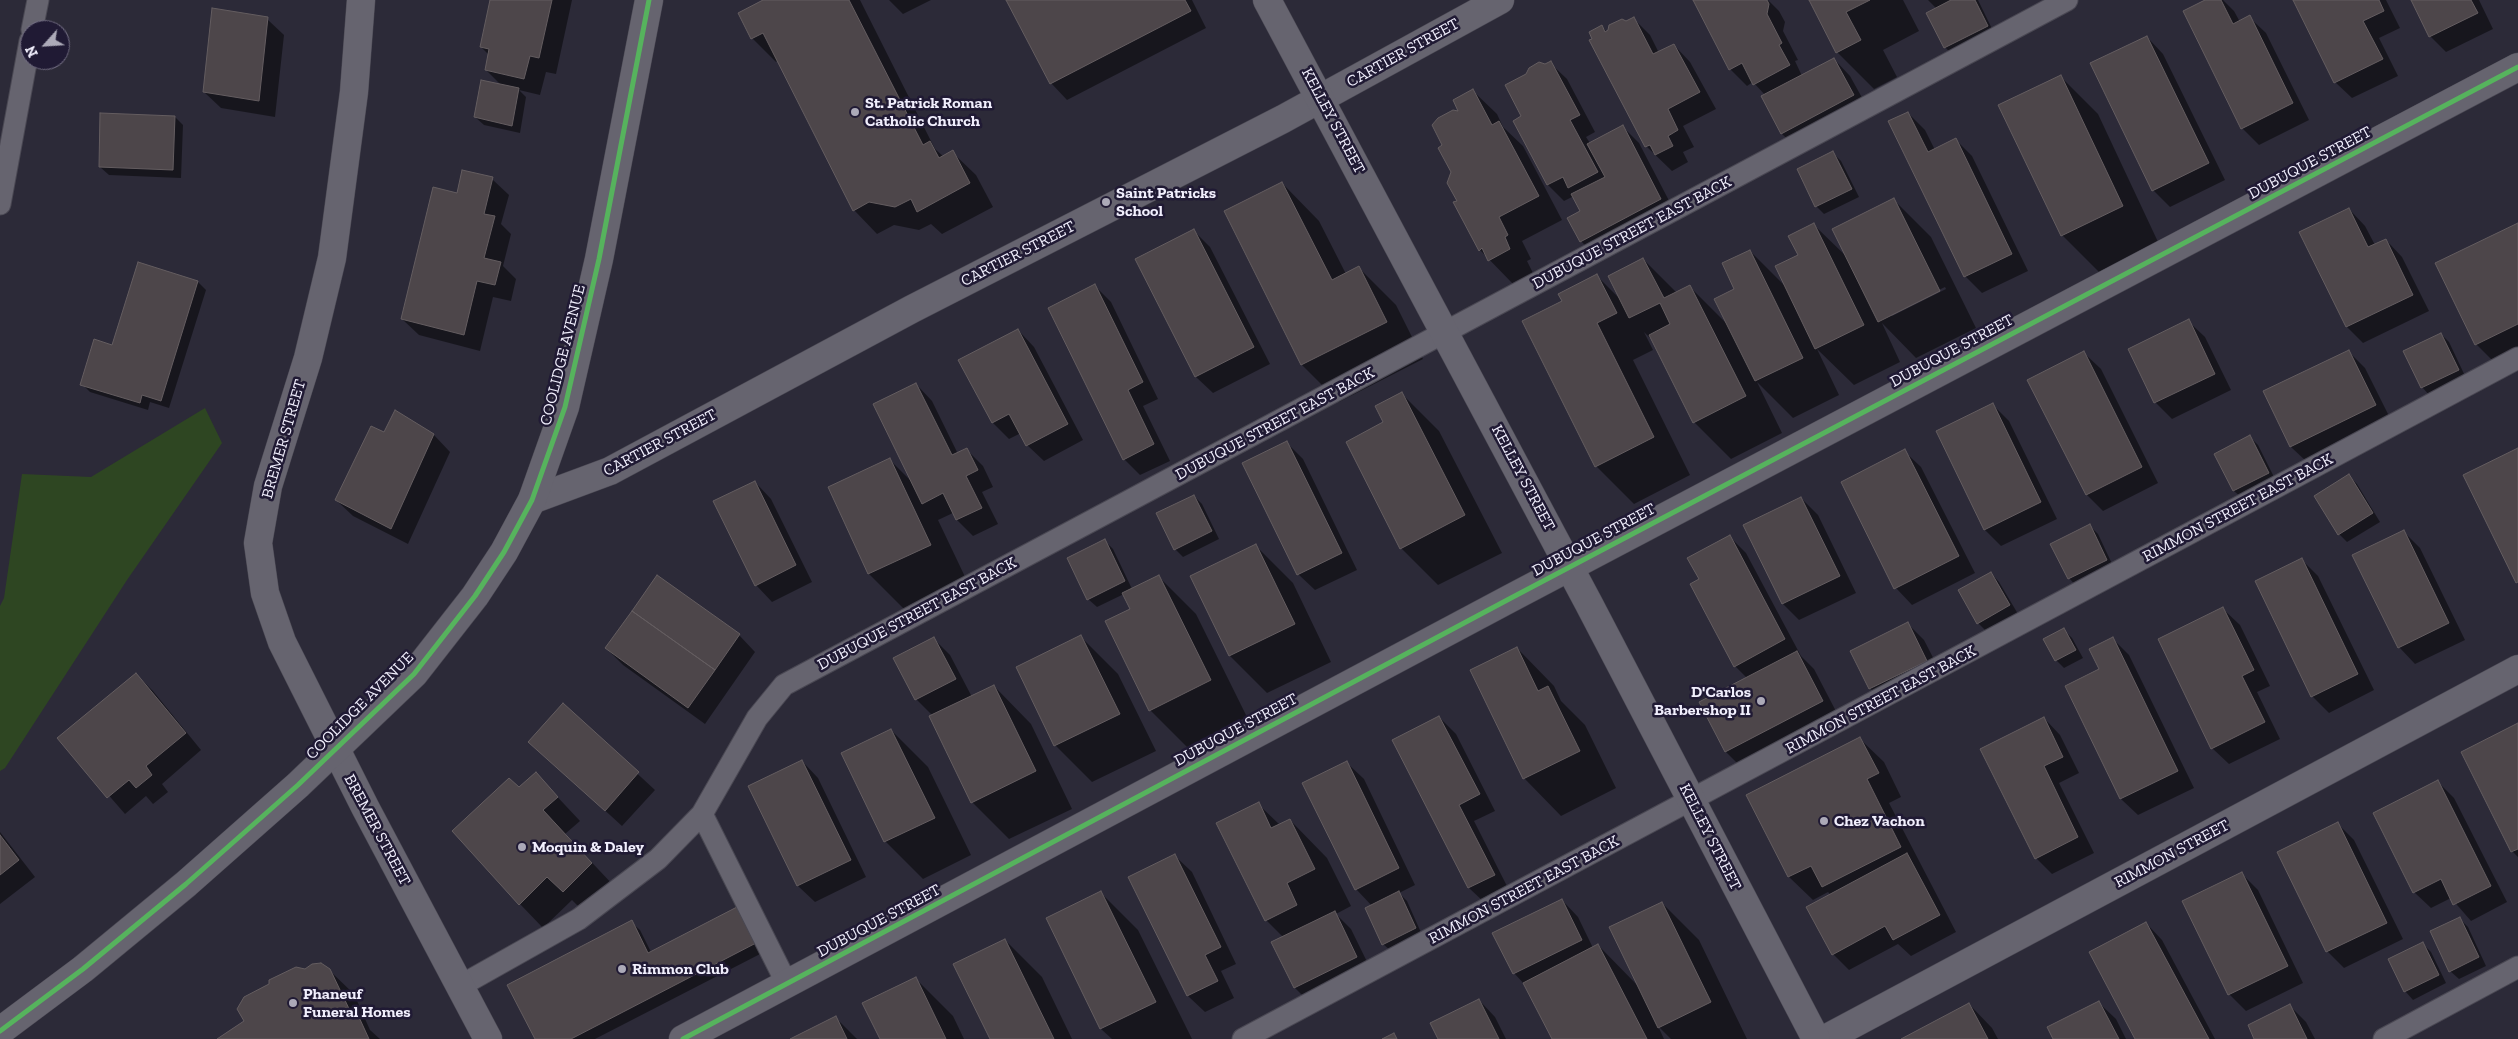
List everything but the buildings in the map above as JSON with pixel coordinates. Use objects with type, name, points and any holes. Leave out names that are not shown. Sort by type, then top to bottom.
[{"type":"street","name":"BREMER STREET","points":[[361,0],[354,92],[332,258],[308,358],[268,486],[258,543],[265,593],[282,642],[335,749],[488,1039]]},
{"type":"street","name":"COOLIDGE AVENUE","points":[[0,1031],[82,969],[178,890],[298,785],[414,674],[475,596],[504,552],[532,500],[565,407],[599,259],[649,0]]},
{"type":"street","name":"KELLEY STREET","points":[[1267,0],[1321,98],[1570,568],[1816,1039]]},
{"type":"street","name":"CARTIER STREET","points":[[532,500],[610,471],[912,309],[1321,98],[1500,0]]},
{"type":"street","name":"DUBUQUE STREET","points":[[683,1039],[2518,67]]},
{"type":"street","name":"RIMMON STREET","points":[[1825,1039],[2518,669]]},
{"type":"lane","points":[[34,20],[38,0]]},
{"type":"lane","name":"DUBUQUE STREET EAST BACK","points":[[460,986],[579,919],[658,859],[702,814],[757,718],[784,685],[1446,334],[2067,0]]},
{"type":"lane","points":[[0,204],[25,70]]},
{"type":"lane","name":"RIMMON STREET EAST BACK","points":[[1243,1039],[1692,801],[2518,358]]},
{"type":"lane","points":[[702,814],[787,984]]},
{"type":"lane","points":[[2384,1039],[2518,967]]},
{"type":"green space","points":[[205,408],[222,443],[127,580],[5,768],[0,771],[0,606],[4,598],[22,474],[91,477]]},
{"type":"cycle path","points":[[0,1031],[83,969],[186,884],[298,785],[414,674],[475,596],[504,552],[532,500],[565,407],[599,259],[649,0]]},
{"type":"cycle path","points":[[683,1039],[1511,598],[2518,67]]},
{"type":"place","name":"St. Patrick Roman Catholic Church","points":[[855,112]]},
{"type":"place","name":"Saint Patricks School","points":[[1106,202]]},
{"type":"place","name":"D'Carlos Barbershop II","points":[[1761,701]]},
{"type":"place","name":"Chez Vachon","points":[[1824,821]]},
{"type":"place","name":"Moquin & Daley","points":[[522,847]]},
{"type":"place","name":"Rimmon Club","points":[[622,969]]},
{"type":"place","name":"Phaneuf Funeral Homes","points":[[293,1003]]}]
